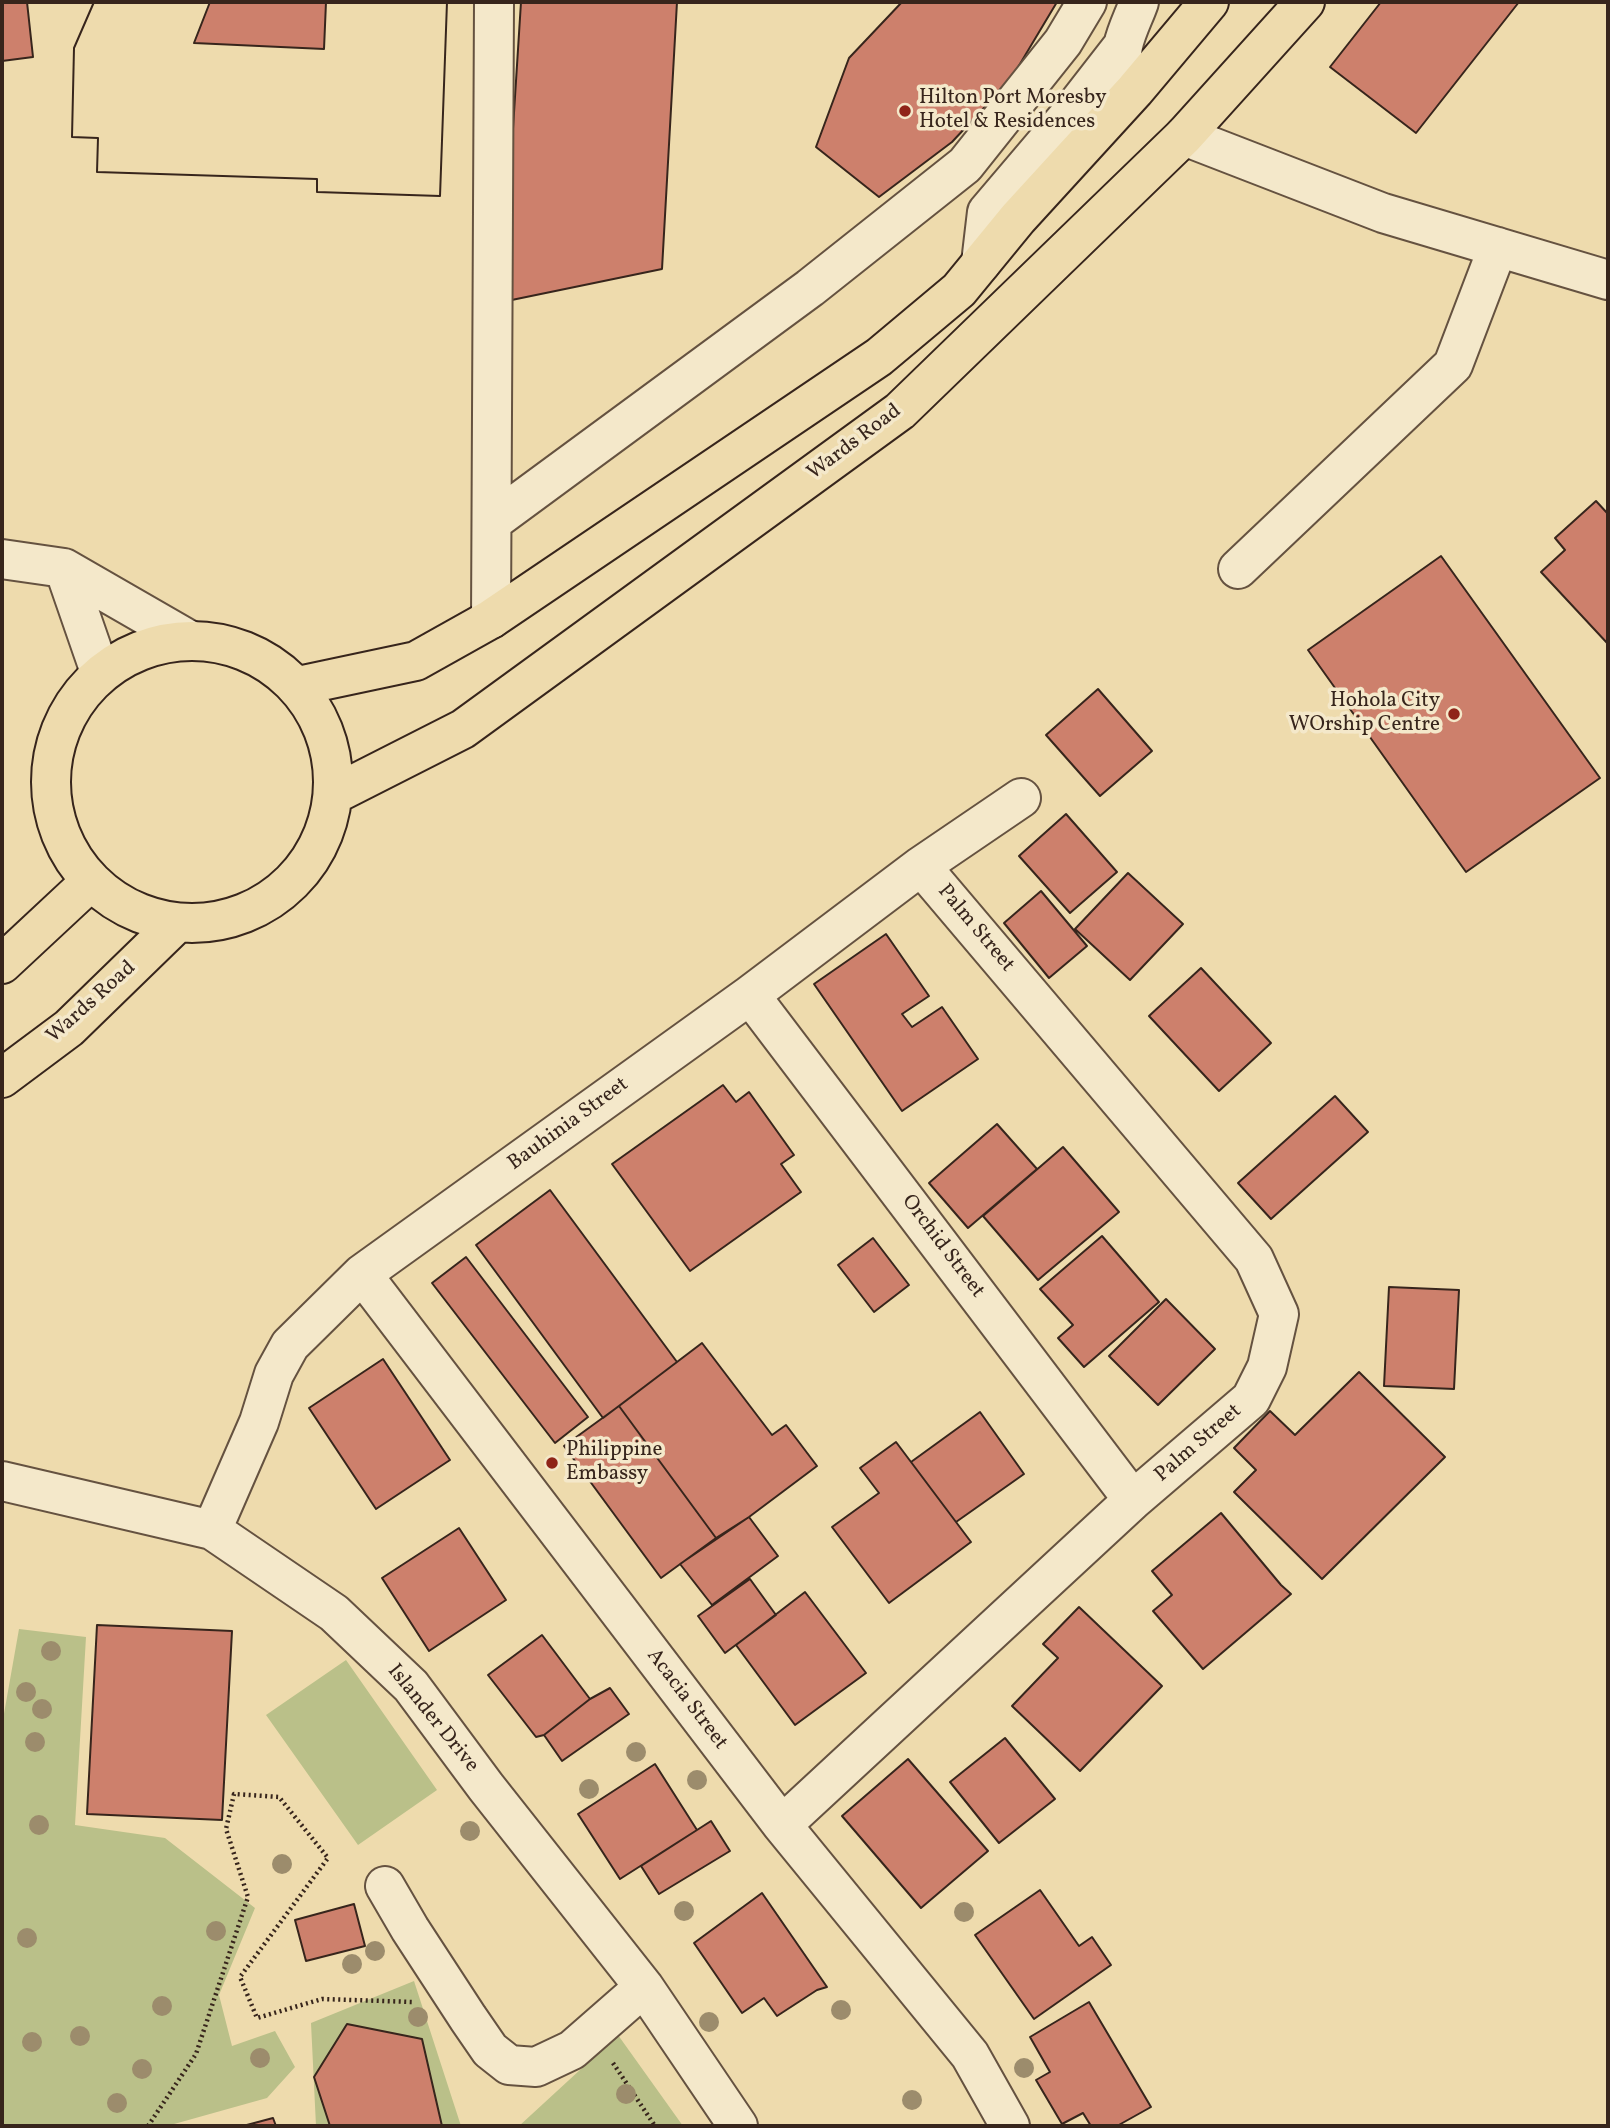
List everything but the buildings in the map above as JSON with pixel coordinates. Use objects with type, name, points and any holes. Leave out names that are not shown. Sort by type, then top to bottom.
[{"type":"main road","points":[[298,686],[416,661],[491,619],[879,357],[959,289],[1018,218],[1135,90],[1209,2]]},
{"type":"main road","name":"Wards Road","points":[[333,795],[463,729],[900,411],[1184,136],[1305,2]]},
{"type":"main road","points":[[189,640],[219,642],[248,651],[275,666],[298,686],[315,710],[327,737],[333,766],[333,795],[327,823],[314,850],[301,872],[282,891],[258,906],[232,917],[177,923],[130,910],[109,898],[90,882],[69,855],[55,825],[49,791],[51,757],[100,672],[127,655],[158,644],[189,640]]},
{"type":"main road","points":[[2,964],[90,882]]},
{"type":"main road","name":"Wards Road","points":[[2,1079],[69,1028],[177,923]]},
{"type":"street","points":[[491,619],[494,2]]},
{"type":"street","points":[[492,522],[810,288],[965,165],[1063,42],[1087,2]]},
{"type":"street","points":[[981,263],[987,212],[1066,119],[1122,47],[1139,2]]},
{"type":"street","points":[[1122,47],[1123,67],[1135,90]]},
{"type":"street","points":[[1184,136],[1383,214],[1608,280]]},
{"type":"street","points":[[1238,569],[1453,365],[1498,247]]},
{"type":"street","points":[[2,559],[64,568],[189,640]]},
{"type":"street","points":[[64,568],[100,672]]},
{"type":"street","name":"Bauhinia Street","points":[[212,1530],[259,1422],[274,1374],[290,1345],[362,1274],[750,995],[921,866],[1021,798]]},
{"type":"street","name":"Palm Street","points":[[782,1825],[1133,1500],[1251,1399],[1267,1367],[1279,1314],[1254,1259],[921,866]]},
{"type":"street","name":"Orchid Street","points":[[750,995],[1133,1500]]},
{"type":"street","name":"Acacia Street","points":[[362,1274],[782,1825],[970,2055],[1010,2126]]},
{"type":"street","name":"Islander Drive","points":[[2,1481],[212,1530],[334,1613],[411,1686],[486,1787],[644,1987],[738,2126]]},
{"type":"street","points":[[385,1886],[490,2050],[509,2064],[536,2067],[572,2050],[644,1987]]},
{"type":"path","points":[[148,2126],[197,2054],[248,1897],[226,1829],[234,1794],[279,1797],[328,1858],[240,1978],[257,2018],[322,1999],[418,2002]]},
{"type":"path","points":[[609,2056],[655,2126]]},
{"type":"green space","points":[[19,1629],[86,1637],[75,1825],[165,1838],[255,1908],[219,1995],[232,2046],[275,2031],[295,2067],[267,2098],[167,2126],[2,2126],[2,1725]]},
{"type":"green space","points":[[346,1660],[437,1790],[358,1845],[266,1715]]},
{"type":"green space","points":[[414,1981],[461,2126],[316,2126],[311,2023]]},
{"type":"green space","points":[[618,2035],[683,2126],[519,2126]]},
{"type":"place","name":"Hilton Port Moresby Hotel & Residences","points":[[905,111]]},
{"type":"place","name":"Hohola City WOrship Centre","points":[[1454,714]]},
{"type":"place","name":"Philippine Embassy","points":[[552,1463]]}]
